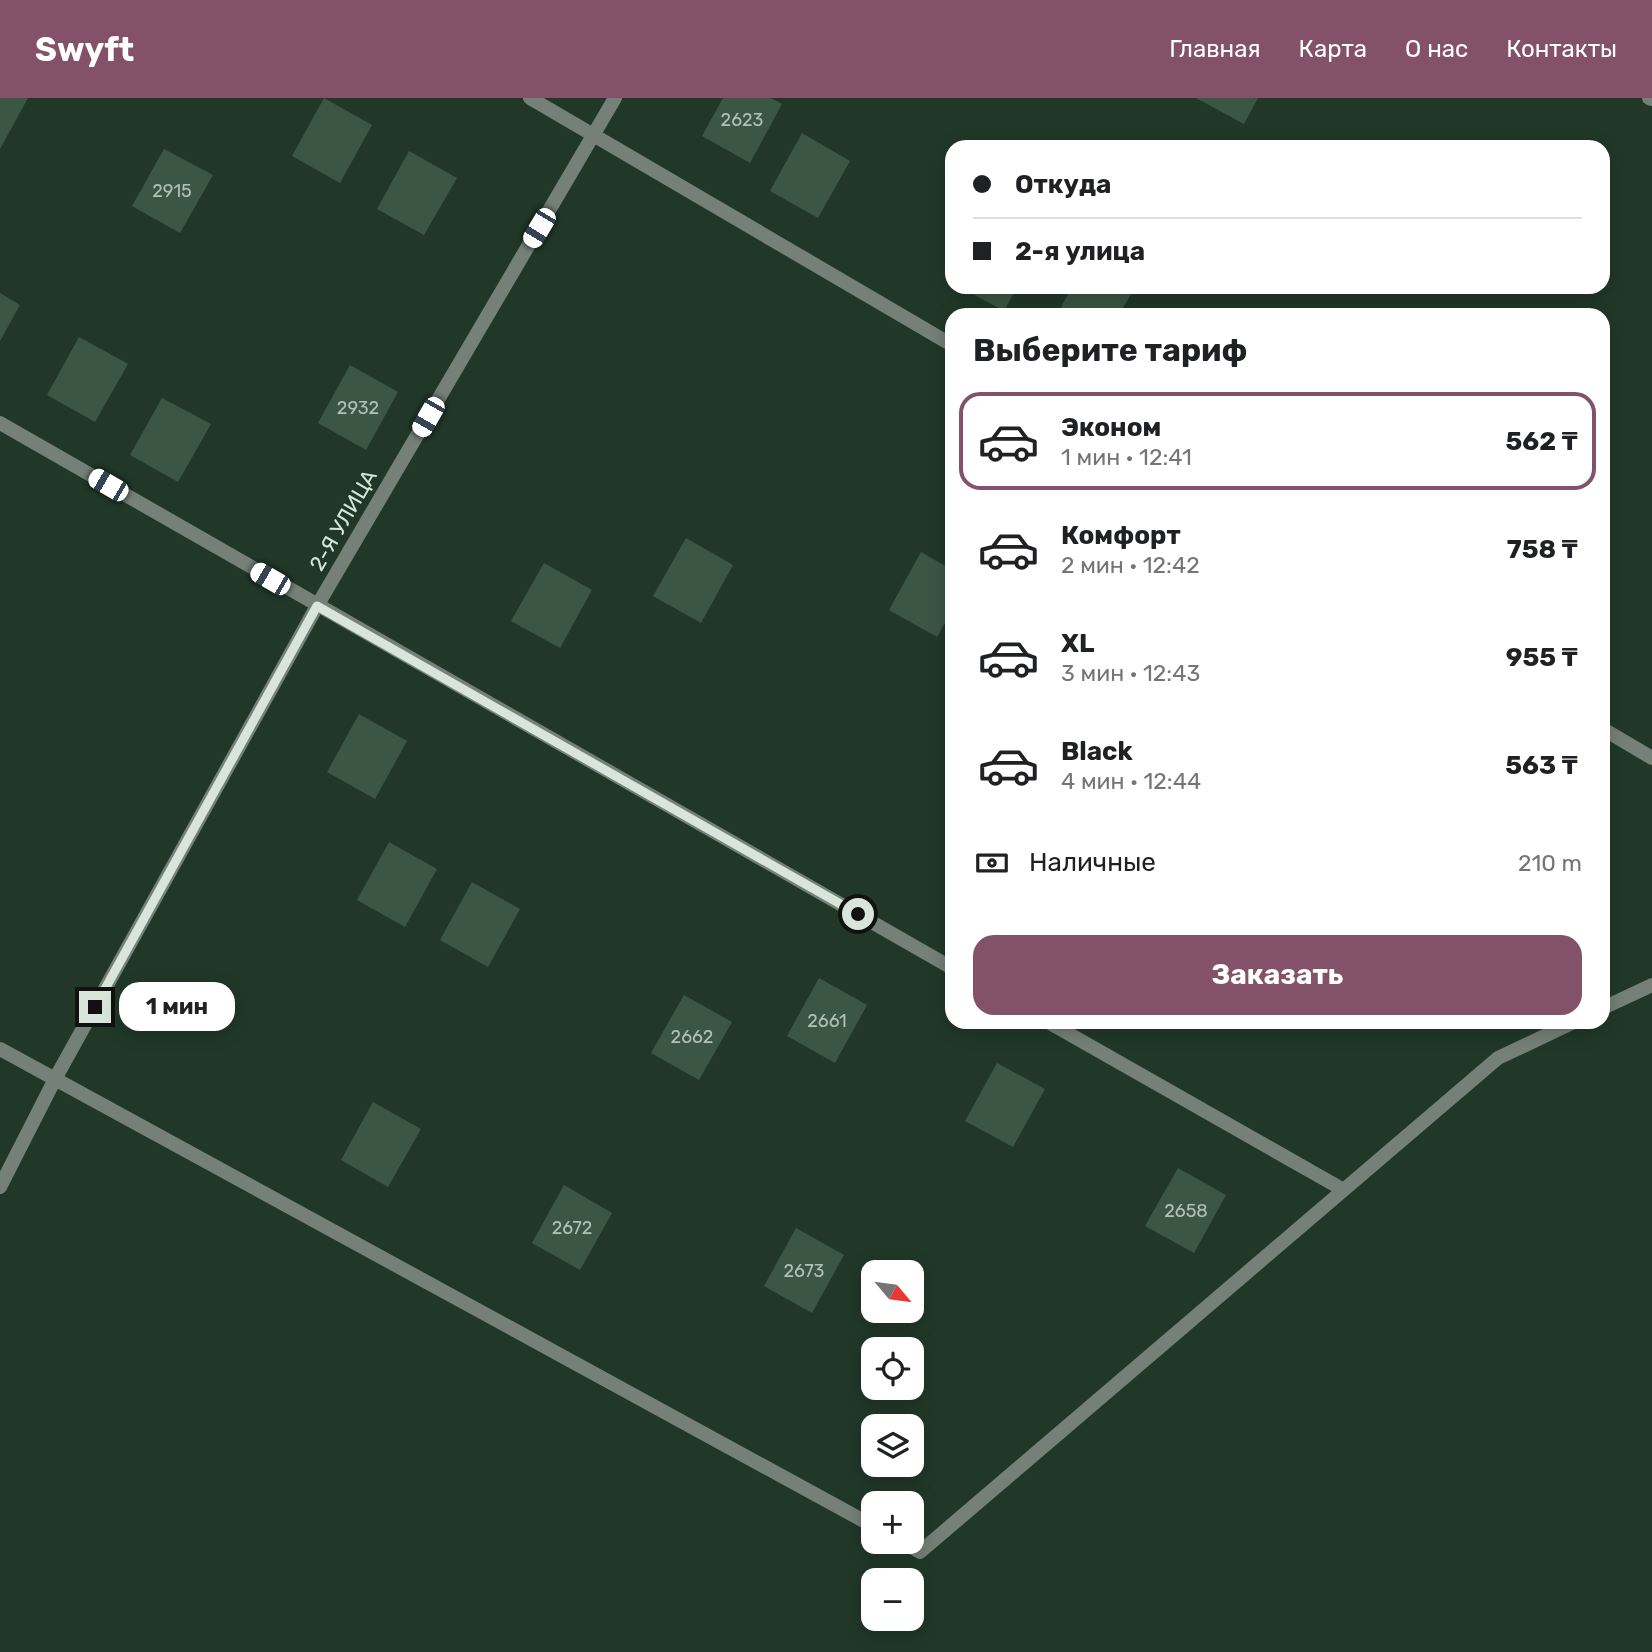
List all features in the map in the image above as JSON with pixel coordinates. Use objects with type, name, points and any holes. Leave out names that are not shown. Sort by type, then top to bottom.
[{"type":"street","points":[[530,98],[945,341]]},
{"type":"street","name":"2-Я УЛИЦА","points":[[0,1186],[55,1079],[317,606],[615,98]]},
{"type":"street","points":[[0,423],[945,964]]},
{"type":"street","points":[[1610,733],[1652,758]]},
{"type":"street","points":[[1610,1005],[1652,985]]},
{"type":"street","points":[[1060,1029],[1342,1189]]},
{"type":"street","points":[[924,1549],[1498,1058],[1559,1029]]},
{"type":"street","points":[[0,1049],[861,1519]]},
{"type":"building","points":[[0,98],[28,98],[0,149]]},
{"type":"building","points":[[324,98],[372,125],[340,183],[292,156]]},
{"type":"building","points":[[723,98],[771,98],[782,104],[750,163],[702,136]]},
{"type":"building","points":[[1196,98],[1258,98],[1244,124]]},
{"type":"building","points":[[802,133],[850,161],[818,218],[770,191]]},
{"type":"building","points":[[164,149],[213,175],[180,233],[132,206]]},
{"type":"building","points":[[409,151],[457,178],[424,235],[377,209]]},
{"type":"building","points":[[0,293],[20,305],[0,341]]},
{"type":"building","points":[[973,294],[1013,294],[1006,308],[998,308]]},
{"type":"building","points":[[1068,294],[1131,294],[1123,308],[1061,308]]},
{"type":"building","points":[[79,337],[128,364],[95,422],[47,395]]},
{"type":"building","points":[[350,365],[398,392],[366,450],[318,423]]},
{"type":"building","points":[[162,398],[211,424],[178,482],[130,455]]},
{"type":"building","points":[[686,538],[733,565],[701,623],[653,596]]},
{"type":"building","points":[[921,552],[945,566],[945,623],[937,637],[889,610]]},
{"type":"building","points":[[544,563],[592,590],[560,648],[511,621]]},
{"type":"building","points":[[359,714],[407,741],[375,799],[327,772]]},
{"type":"building","points":[[389,842],[437,869],[405,927],[357,900]]},
{"type":"building","points":[[472,882],[520,909],[488,967],[440,940]]},
{"type":"building","points":[[819,978],[867,1005],[835,1063],[787,1036]]},
{"type":"building","points":[[684,995],[732,1022],[699,1080],[651,1053]]},
{"type":"building","points":[[997,1063],[1045,1089],[1013,1147],[965,1121]]},
{"type":"building","points":[[373,1102],[421,1129],[388,1187],[341,1160]]},
{"type":"building","points":[[1178,1168],[1226,1195],[1194,1253],[1145,1226]]},
{"type":"building","points":[[564,1185],[612,1213],[580,1270],[532,1243]]},
{"type":"building","points":[[796,1228],[844,1255],[812,1313],[764,1286]]},
{"type":"route","points":[[95,1007],[317,606],[858,914]]}]
